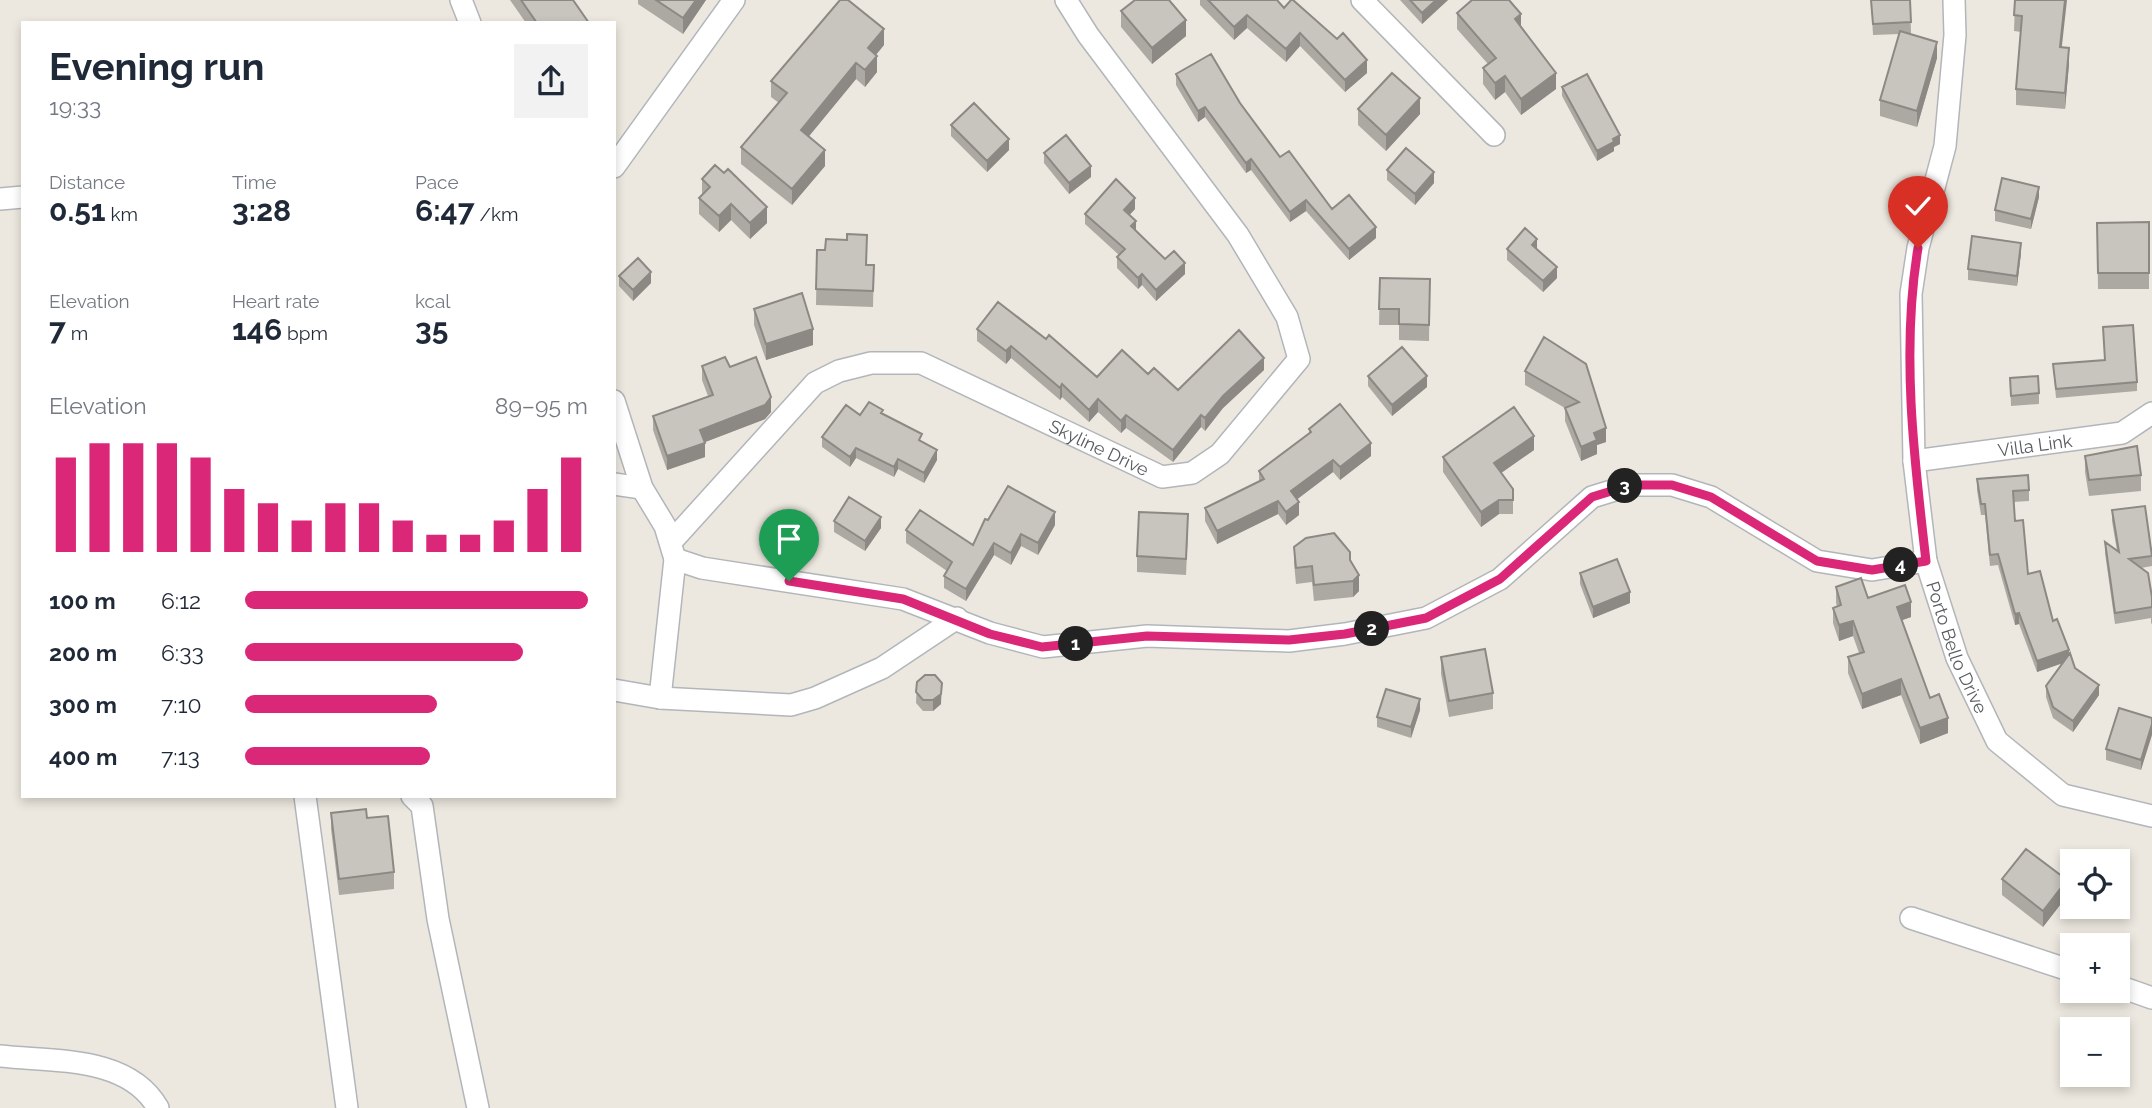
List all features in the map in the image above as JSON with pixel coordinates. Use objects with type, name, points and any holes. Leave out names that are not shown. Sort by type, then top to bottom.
[{"type":"street","points":[[461,0],[469,21]]},
{"type":"street","points":[[616,164],[734,0]]},
{"type":"street","name":"Skyline Drive","points":[[673,550],[801,398],[816,383],[839,371],[870,363],[921,363],[1162,477],[1192,473],[1220,454],[1300,359],[1287,317],[1238,235],[1088,35],[1066,0]]},
{"type":"street","points":[[1362,0],[1494,135]]},
{"type":"street","name":"Porto Bello Drive","points":[[1954,0],[1955,35],[1945,146],[1918,248],[1911,294],[1914,461],[1926,561],[1957,658],[1997,741],[2063,795],[2152,816]]},
{"type":"street","points":[[0,198],[21,197]]},
{"type":"street","points":[[616,407],[642,488],[673,550],[660,698]]},
{"type":"street","name":"Villa Link","points":[[1914,461],[2122,433],[2143,422],[2152,413]]},
{"type":"street","points":[[616,484],[642,488]]},
{"type":"street","points":[[673,550],[702,568],[903,599],[957,618],[990,634],[1042,647],[1147,636],[1289,640],[1345,634],[1426,618],[1500,579],[1592,497],[1631,485],[1672,485],[1711,497],[1817,561],[1872,570],[1926,561]]},
{"type":"street","points":[[616,690],[660,698],[790,705],[815,698],[882,668],[957,618]]},
{"type":"street","points":[[305,798],[347,1108]]},
{"type":"street","points":[[414,798],[422,806],[438,919],[478,1108]]},
{"type":"street","points":[[1911,918],[2060,967]]},
{"type":"street","points":[[2130,990],[2152,998]]},
{"type":"street","points":[[0,1056],[97,1067],[123,1073],[143,1089],[158,1108]]},
{"type":"building","points":[[521,0],[573,0],[588,21],[536,21]]},
{"type":"building","points":[[656,0],[696,0],[683,18]]},
{"type":"building","points":[[840,0],[848,0],[884,29],[868,48],[877,56],[865,70],[856,63],[801,130],[825,150],[792,189],[741,147],[787,93],[771,81]]},
{"type":"building","points":[[1135,0],[1169,0],[1186,20],[1152,48],[1121,11]]},
{"type":"building","points":[[1208,0],[1277,0],[1284,8],[1293,0],[1337,39],[1343,33],[1367,60],[1345,80],[1300,33],[1286,49],[1247,15],[1234,27]]},
{"type":"building","points":[[1410,0],[1436,0],[1422,13]]},
{"type":"building","points":[[1472,0],[1509,0],[1521,14],[1515,19],[1556,73],[1521,99],[1505,76],[1495,83],[1483,68],[1496,58],[1457,13]]},
{"type":"building","points":[[1871,0],[1910,0],[1911,22],[1873,24]]},
{"type":"building","points":[[2015,0],[2065,0],[2060,47],[2069,48],[2065,93],[2016,89],[2022,16],[2014,15]]},
{"type":"building","points":[[1900,31],[1937,42],[1917,111],[1880,100]]},
{"type":"building","points":[[1211,54],[1240,103],[1280,157],[1289,151],[1332,209],[1349,195],[1376,227],[1349,249],[1306,200],[1290,212],[1251,159],[1246,163],[1205,107],[1198,111],[1176,74]]},
{"type":"building","points":[[1392,73],[1420,98],[1386,135],[1358,109]]},
{"type":"building","points":[[1587,74],[1620,135],[1613,139],[1614,142],[1597,151],[1562,87]]},
{"type":"building","points":[[974,103],[1009,139],[987,161],[951,125]]},
{"type":"building","points":[[1066,135],[1091,166],[1069,183],[1044,153]]},
{"type":"building","points":[[1406,148],[1434,172],[1415,194],[1387,170]]},
{"type":"building","points":[[715,165],[724,173],[728,169],[767,207],[750,223],[731,204],[719,216],[699,198],[710,187],[702,179]]},
{"type":"building","points":[[2002,178],[2039,187],[2031,219],[1995,210]]},
{"type":"building","points":[[1116,179],[1135,198],[1124,210],[1136,221],[1131,226],[1165,259],[1174,251],[1185,263],[1156,290],[1142,274],[1138,278],[1117,257],[1125,249],[1085,214]]},
{"type":"building","points":[[2149,222],[2149,273],[2098,273],[2097,223]]},
{"type":"building","points":[[1525,228],[1537,239],[1532,245],[1557,267],[1543,281],[1507,249]]},
{"type":"building","points":[[847,234],[867,235],[866,265],[874,265],[873,291],[816,289],[817,250],[825,250],[826,239],[847,240]]},
{"type":"building","points":[[1972,236],[2021,243],[2017,276],[1968,269]]},
{"type":"building","points":[[638,258],[651,272],[633,290],[619,276]]},
{"type":"building","points":[[1380,278],[1430,279],[1429,325],[1399,324],[1399,309],[1379,309]]},
{"type":"building","points":[[802,293],[813,329],[766,344],[754,309]]},
{"type":"building","points":[[998,302],[1046,339],[1049,335],[1097,377],[1122,350],[1148,374],[1154,368],[1178,390],[1239,330],[1264,358],[1223,396],[1205,418],[1201,415],[1173,450],[1126,415],[1121,421],[1098,399],[1089,410],[1062,384],[1060,388],[1011,346],[1006,351],[977,329]]},
{"type":"building","points":[[2133,325],[2137,382],[2056,389],[2053,364],[2105,360],[2103,327]]},
{"type":"building","points":[[1544,337],[1586,364],[1606,428],[1594,433],[1597,440],[1581,447],[1565,408],[1579,402],[1525,371]]},
{"type":"building","points":[[1402,347],[1427,376],[1392,405],[1368,376]]},
{"type":"building","points":[[725,357],[730,367],[756,357],[771,397],[765,405],[700,430],[705,443],[667,456],[653,416],[713,395],[702,366]]},
{"type":"building","points":[[2038,376],[2039,393],[2011,396],[2010,378]]},
{"type":"building","points":[[869,402],[883,410],[881,413],[922,434],[919,440],[937,450],[924,473],[898,459],[894,467],[856,448],[850,457],[822,437],[846,405],[860,415]]},
{"type":"building","points":[[1340,404],[1371,443],[1340,467],[1333,460],[1291,491],[1299,502],[1286,512],[1278,501],[1217,531],[1205,508],[1264,479],[1259,471],[1311,432],[1309,429]]},
{"type":"building","points":[[1514,407],[1534,436],[1494,463],[1513,489],[1513,500],[1499,500],[1481,512],[1443,457]]},
{"type":"building","points":[[2137,446],[2141,475],[2089,480],[2085,456]]},
{"type":"building","points":[[2028,475],[2029,490],[2013,491],[2015,521],[2023,520],[2028,574],[2040,571],[2053,621],[2057,619],[2069,650],[2037,661],[2019,613],[2015,614],[1998,554],[1990,555],[1985,504],[1981,504],[1977,479]]},
{"type":"building","points":[[1008,486],[1055,512],[1038,543],[1021,534],[1011,553],[994,543],[966,589],[944,576],[952,562],[906,530],[920,510],[973,545],[985,519],[988,520]]},
{"type":"building","points":[[849,497],[881,517],[865,541],[834,521]]},
{"type":"building","points":[[2145,506],[2152,556],[2129,559],[2148,573],[2152,607],[2115,613],[2105,542],[2119,552],[2112,510]]},
{"type":"building","points":[[1139,512],[1188,514],[1186,559],[1137,556]]},
{"type":"building","points":[[1334,533],[1350,552],[1350,560],[1359,575],[1353,581],[1314,585],[1312,566],[1296,568],[1294,547],[1306,538]]},
{"type":"building","points":[[1617,559],[1630,592],[1593,607],[1580,573]]},
{"type":"building","points":[[1861,578],[1868,598],[1905,585],[1911,602],[1897,607],[1930,698],[1939,694],[1948,718],[1920,728],[1901,679],[1862,694],[1848,657],[1864,652],[1853,621],[1839,625],[1833,608],[1841,605],[1836,587]]},
{"type":"building","points":[[1485,649],[1493,693],[1449,701],[1441,657]]},
{"type":"building","points":[[2070,653],[2075,668],[2099,685],[2073,721],[2053,707],[2046,686]]},
{"type":"building","points":[[925,675],[935,675],[942,683],[941,694],[933,700],[923,700],[916,692],[917,682]]},
{"type":"building","points":[[1386,689],[1420,699],[1411,727],[1377,717]]},
{"type":"building","points":[[2119,708],[2152,718],[2141,760],[2106,749]]},
{"type":"building","points":[[366,809],[367,818],[388,816],[394,872],[339,879],[331,813]]},
{"type":"building","points":[[2026,849],[2060,875],[2060,889],[2043,911],[2002,879]]},
{"type":"route","points":[[789,581],[903,599],[957,618],[990,634],[1042,647],[1147,636],[1289,640],[1345,634],[1426,618],[1500,579],[1592,497],[1631,485],[1672,485],[1711,497],[1817,561],[1872,570],[1926,561],[1914,461],[1911,294],[1918,248]]}]
